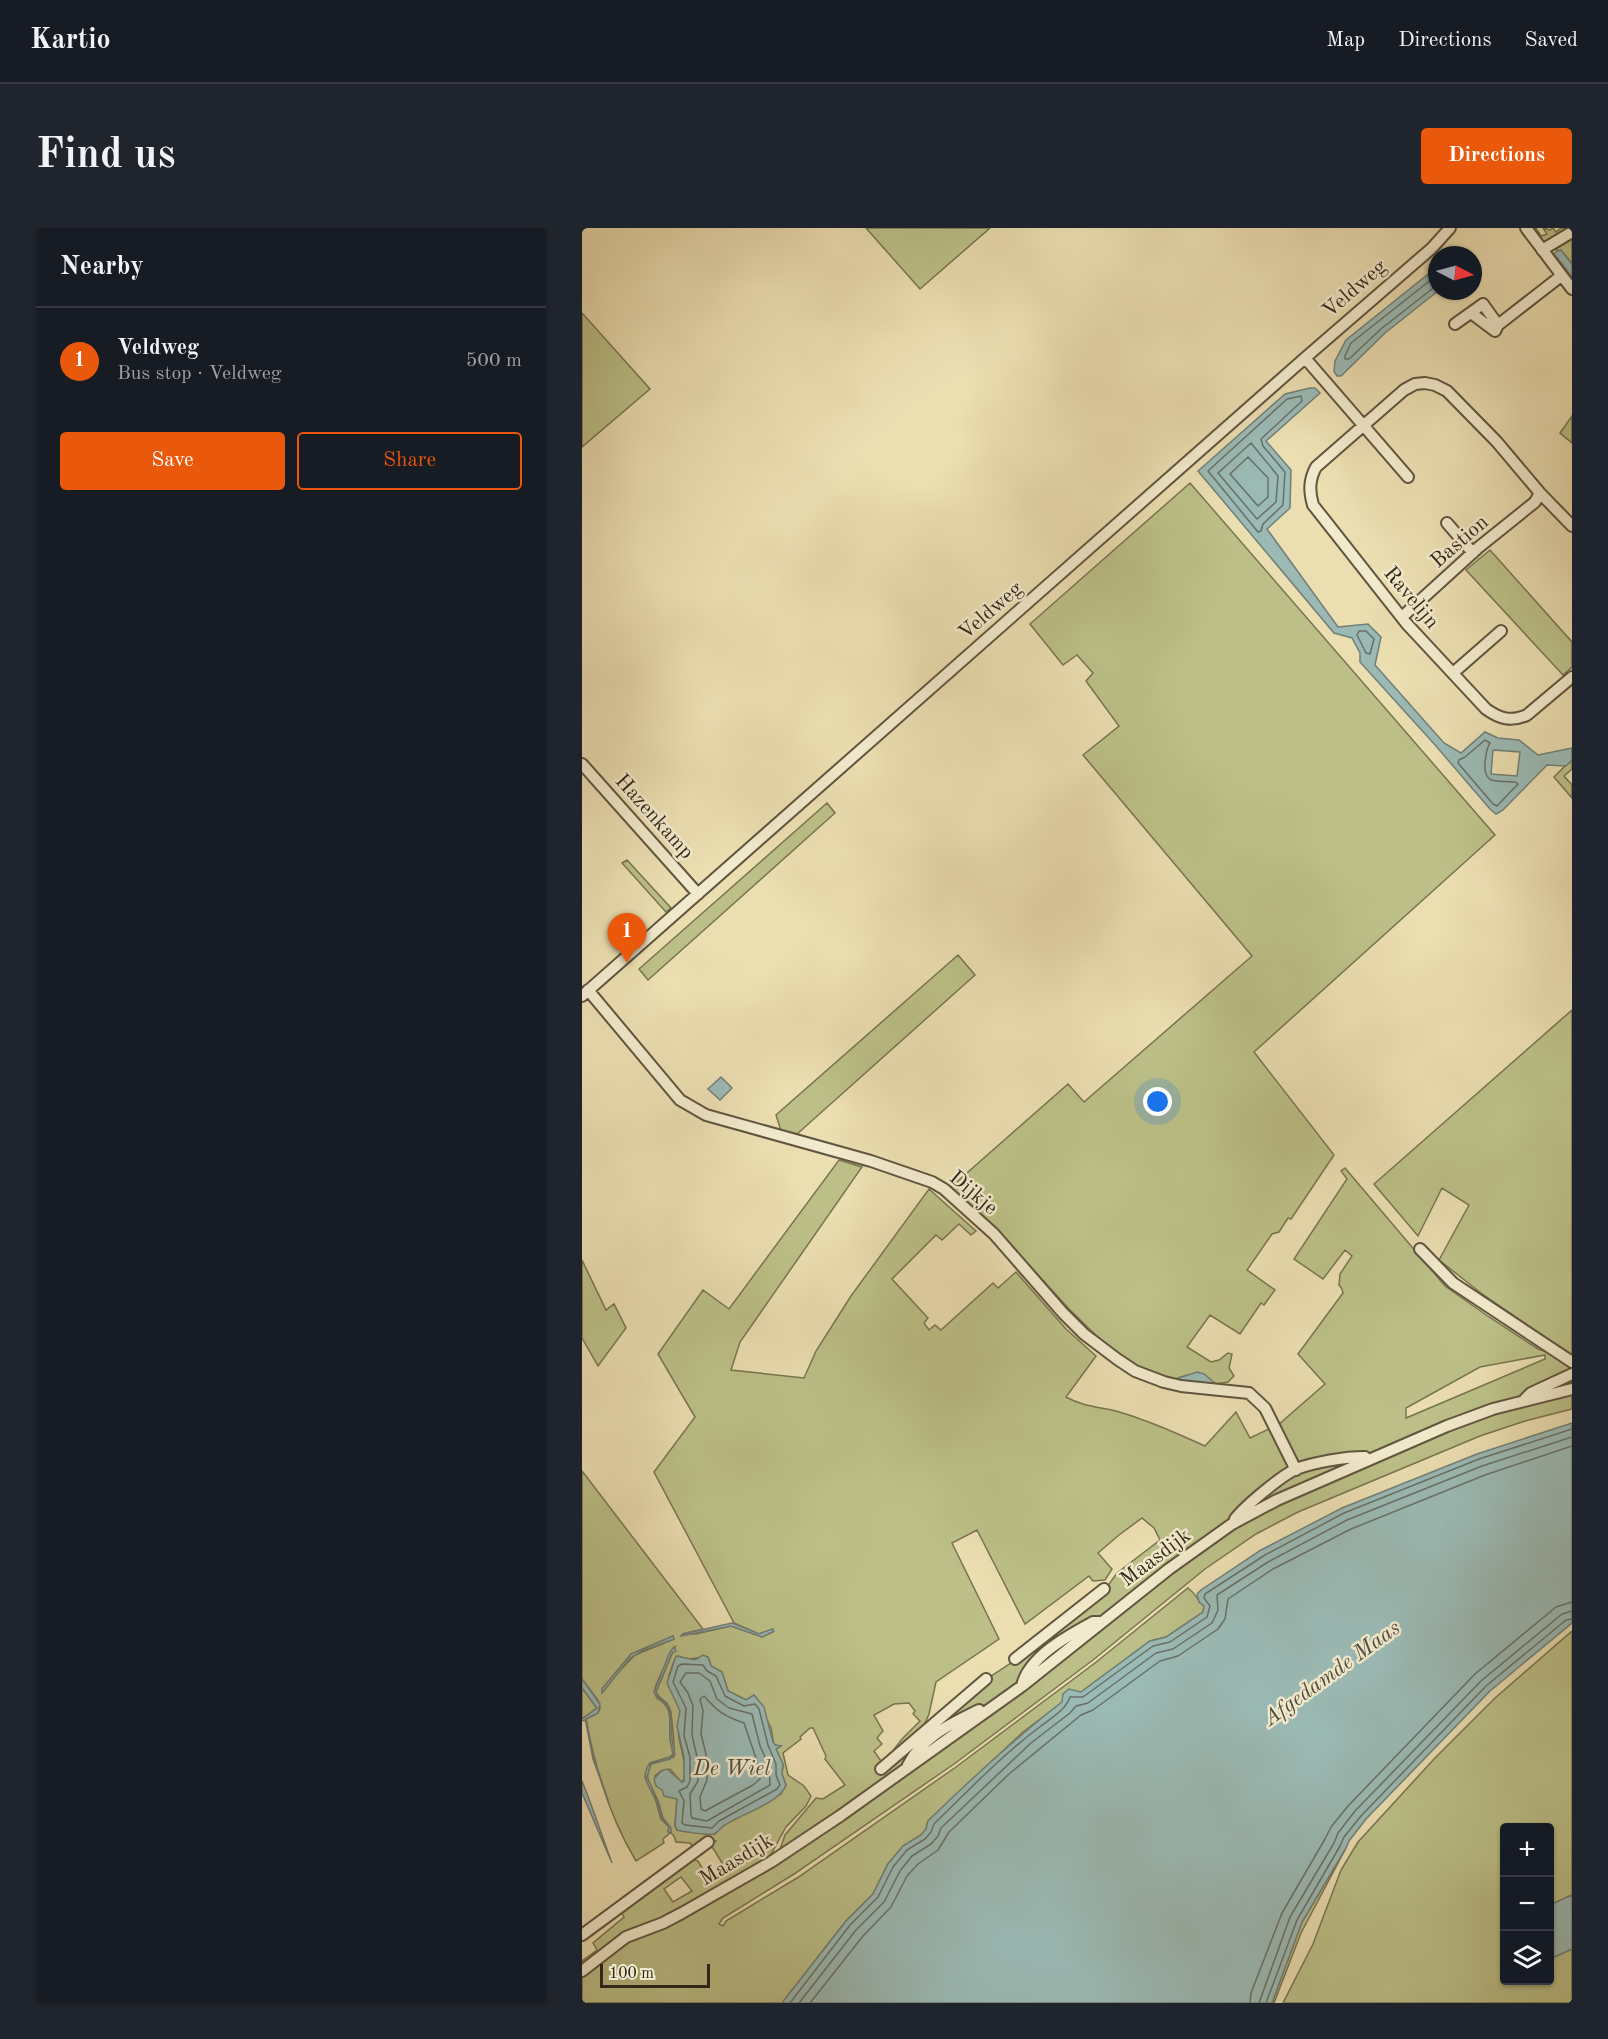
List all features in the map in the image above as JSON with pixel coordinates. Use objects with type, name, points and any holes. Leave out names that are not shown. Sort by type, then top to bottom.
[{"type":"street","name":"Veldweg","points":[[1424,254],[1441,228]]},
{"type":"street","name":"Veldweg","points":[[585,993],[1432,248],[1450,228]]},
{"type":"street","points":[[1526,228],[1572,289]]},
{"type":"street","points":[[1542,250],[1572,232]]},
{"type":"street","points":[[1455,324],[1471,313],[1495,331],[1498,324],[1561,276]]},
{"type":"street","points":[[1305,358],[1408,477]]},
{"type":"street","name":"Ravelijn","points":[[1540,493],[1497,442],[1447,391],[1436,385],[1415,384],[1404,390],[1316,466],[1311,476],[1310,496],[1313,506],[1402,617],[1495,715],[1508,719],[1527,715],[1572,677]]},
{"type":"street","points":[[1540,493],[1572,526]]},
{"type":"street","name":"Bastion","points":[[1402,617],[1473,553],[1535,502],[1540,493]]},
{"type":"street","points":[[1447,523],[1473,553]]},
{"type":"street","points":[[1453,673],[1501,632]]},
{"type":"street","name":"Hazenkamp","points":[[582,764],[698,894]]},
{"type":"street","name":"Dijkje","points":[[585,993],[680,1100],[693,1109],[719,1120],[880,1164],[932,1182],[944,1189],[994,1234],[1063,1313],[1092,1340],[1135,1371],[1181,1386],[1249,1393],[1265,1408],[1296,1470]]},
{"type":"street","points":[[1420,1249],[1453,1283],[1572,1362]]},
{"type":"street","name":"Maasdijk","points":[[1523,1401],[1531,1393],[1572,1374]]},
{"type":"street","name":"Maasdijk","points":[[582,1971],[626,1937],[663,1923],[776,1859],[1022,1686],[1169,1569],[1232,1524],[1277,1500],[1371,1457],[1474,1416],[1572,1389]]},
{"type":"street","name":"Maasdijk","points":[[1232,1524],[1240,1512],[1296,1470],[1341,1459],[1371,1457]]},
{"type":"street","name":"Maasdijk","points":[[1022,1686],[1024,1675],[1053,1637],[1104,1589]]},
{"type":"street","name":"Maasdijk","points":[[1015,1659],[1053,1637],[1094,1622],[1103,1622]]},
{"type":"street","name":"Maasdijk","points":[[881,1769],[935,1728],[986,1679]]},
{"type":"street","name":"Maasdijk","points":[[906,1769],[913,1755],[935,1728],[980,1709],[988,1710]]},
{"type":"street","points":[[582,1935],[708,1842]]},
{"type":"green space","points":[[866,228],[990,228],[920,289]]},
{"type":"green space","points":[[1532,228],[1536,228],[1541,236],[1547,234],[1543,228],[1550,230],[1553,228],[1556,232],[1561,228],[1568,228],[1568,230],[1544,242],[1540,241]]},
{"type":"green space","points":[[1572,237],[1572,264],[1566,256],[1554,248]]},
{"type":"green space","points":[[582,313],[650,389],[582,447]]},
{"type":"green space","points":[[1572,416],[1572,443],[1560,433]]},
{"type":"green space","points":[[1190,483],[1495,835],[1254,1052],[1334,1155],[1291,1219],[1288,1218],[1279,1232],[1272,1234],[1247,1270],[1275,1290],[1264,1305],[1261,1303],[1240,1334],[1210,1315],[1187,1347],[1211,1362],[1219,1360],[1228,1353],[1232,1354],[1229,1368],[1234,1376],[1228,1382],[1216,1384],[1200,1374],[1186,1375],[1173,1380],[1139,1367],[1105,1344],[1069,1309],[990,1222],[951,1187],[1068,1084],[1084,1102],[1252,956],[1083,755],[1119,726],[1086,681],[1093,673],[1077,655],[1063,665],[1030,624]]},
{"type":"green space","points":[[1490,550],[1572,642],[1572,667],[1563,675],[1466,570]]},
{"type":"green space","points":[[1572,759],[1572,769],[1564,776],[1572,785],[1572,798],[1554,777]]},
{"type":"green space","points":[[827,803],[835,813],[648,980],[639,969]]},
{"type":"green space","points":[[627,860],[671,908],[666,912],[622,863]]},
{"type":"green space","points":[[958,955],[975,975],[796,1135],[781,1131],[776,1115]]},
{"type":"green space","points":[[1572,1010],[1572,1356],[1481,1293],[1439,1260],[1469,1205],[1442,1188],[1418,1236],[1374,1184]]},
{"type":"green space","points":[[839,1160],[862,1167],[740,1342],[731,1370],[804,1378],[816,1351],[851,1296],[929,1189],[976,1231],[971,1235],[959,1224],[942,1240],[936,1235],[892,1279],[928,1318],[924,1323],[929,1330],[935,1325],[941,1330],[993,1283],[998,1288],[1016,1272],[1066,1329],[1096,1356],[1066,1397],[1139,1418],[1205,1446],[1236,1412],[1250,1438],[1273,1427],[1289,1468],[1231,1520],[1104,1618],[1059,1638],[1054,1633],[1107,1587],[1117,1573],[1160,1540],[1154,1528],[1142,1518],[1119,1535],[1098,1553],[1112,1569],[1105,1580],[1093,1581],[1089,1576],[1025,1624],[977,1530],[952,1543],[999,1639],[936,1682],[929,1714],[923,1728],[888,1757],[920,1721],[913,1714],[915,1711],[909,1703],[894,1704],[874,1715],[883,1731],[877,1738],[882,1744],[874,1751],[883,1764],[930,1729],[905,1765],[779,1852],[785,1835],[816,1798],[823,1799],[845,1785],[825,1759],[826,1756],[813,1728],[810,1728],[800,1737],[801,1739],[783,1753],[788,1775],[804,1786],[811,1796],[806,1806],[786,1827],[769,1858],[661,1919],[639,1926],[582,1969],[582,1961],[597,1950],[593,1943],[624,1917],[620,1910],[692,1856],[698,1861],[710,1881],[727,1871],[711,1845],[716,1841],[709,1839],[694,1849],[690,1843],[676,1842],[669,1826],[662,1816],[648,1779],[651,1764],[674,1757],[670,1710],[656,1692],[675,1647],[655,1688],[657,1698],[668,1710],[673,1754],[650,1763],[645,1777],[661,1819],[669,1827],[670,1833],[663,1839],[664,1843],[636,1861],[611,1810],[594,1756],[586,1719],[598,1713],[600,1708],[598,1700],[582,1679],[582,1471],[703,1629],[682,1634],[696,1634],[731,1626],[762,1637],[773,1632],[773,1629],[759,1634],[734,1623],[654,1472],[695,1417],[658,1354],[703,1290],[729,1309]],"holes":[[[673,1636],[674,1639],[635,1655],[602,1689],[631,1654]],[[678,1656],[691,1659],[708,1657],[711,1666],[722,1672],[728,1691],[746,1700],[754,1695],[771,1728],[774,1745],[781,1746],[776,1749],[783,1765],[782,1774],[786,1785],[781,1794],[722,1826],[715,1834],[677,1830],[675,1826],[677,1799],[663,1790],[655,1776],[661,1771],[670,1769],[682,1783],[685,1773],[679,1734],[680,1710],[668,1683]],[[681,1877],[692,1891],[673,1902],[664,1889]]]},
{"type":"green space","points":[[1345,1168],[1445,1286],[1538,1349],[1553,1354],[1572,1366],[1572,1372],[1520,1398],[1372,1453],[1300,1464],[1294,1460],[1277,1426],[1325,1384],[1298,1354],[1343,1293],[1339,1285],[1340,1274],[1352,1256],[1345,1250],[1323,1279],[1294,1259],[1347,1179],[1341,1171]],"holes":[[[1545,1355],[1545,1359],[1406,1418],[1406,1408],[1480,1367]]]},
{"type":"green space","points":[[582,1260],[606,1310],[614,1304],[626,1328],[598,1366],[582,1338]]},
{"type":"green space","points":[[1572,1392],[1572,1409],[1480,1436],[1298,1512],[1256,1534],[1205,1569],[1093,1660],[954,1764],[794,1874],[723,1918],[719,1924],[723,1926],[726,1921],[797,1878],[956,1767],[1095,1663],[1188,1588],[1204,1606],[1203,1612],[1166,1637],[1150,1641],[1023,1732],[928,1821],[921,1835],[903,1846],[888,1864],[873,1894],[846,1921],[782,2003],[582,2003],[582,1978],[622,1944],[764,1870],[1215,1539],[1278,1502],[1494,1412]]},
{"type":"green space","points":[[1357,1459],[1244,1513],[1287,1479],[1305,1471]]},
{"type":"green space","points":[[1572,1631],[1572,1895],[1554,1903],[1554,1823],[1500,1823],[1500,1985],[1554,1985],[1554,1957],[1572,1949],[1572,2003],[1283,2003],[1313,1944],[1341,1870],[1358,1842],[1434,1759],[1495,1698]]},
{"type":"green space","points":[[1049,1638],[1052,1643],[1016,1686],[988,1706],[978,1707],[939,1728],[938,1723],[988,1678]]},
{"type":"green space","points":[[582,1688],[597,1708],[582,1719]]},
{"type":"green space","points":[[1346,1848],[1301,1933],[1274,2003],[1272,2003],[1302,1922]]},
{"type":"water","points":[[1561,250],[1572,264],[1572,277],[1554,254]]},
{"type":"water","points":[[1428,274],[1428,299],[1385,333],[1341,376],[1337,376],[1334,371],[1335,361],[1346,340]]},
{"type":"water","points":[[1310,388],[1315,388],[1320,393],[1266,441],[1291,470],[1290,508],[1267,529],[1338,627],[1368,624],[1381,637],[1375,665],[1444,743],[1461,753],[1485,732],[1498,738],[1519,740],[1538,755],[1572,748],[1572,760],[1566,766],[1547,765],[1503,810],[1496,814],[1360,662],[1360,653],[1352,638],[1334,633],[1198,471],[1285,394]],"holes":[[[1493,750],[1520,752],[1517,776],[1491,774]]]},
{"type":"water","points":[[721,1077],[732,1088],[720,1100],[708,1089]]},
{"type":"water","points":[[1197,1372],[1204,1374],[1216,1384],[1173,1380]]},
{"type":"water","name":"Afgedamde Maas","points":[[1572,1423],[1572,1623],[1490,1691],[1366,1819],[1349,1841],[1302,1922],[1272,2003],[782,2003],[846,1921],[873,1894],[888,1864],[903,1846],[921,1835],[928,1821],[993,1760],[1062,1702],[1063,1694],[1069,1689],[1081,1692],[1150,1641],[1166,1637],[1203,1612],[1204,1606],[1199,1602],[1197,1594],[1201,1590],[1261,1550],[1342,1508],[1477,1454]]},
{"type":"water","points":[[732,1623],[759,1634],[772,1629],[774,1631],[762,1637],[731,1626],[681,1636],[683,1634]]},
{"type":"water","points":[[673,1636],[674,1639],[630,1658],[602,1693],[602,1689],[631,1654]]},
{"type":"water","points":[[674,1647],[676,1651],[672,1653],[656,1692],[658,1697],[667,1703],[671,1712],[675,1754],[670,1759],[651,1764],[647,1777],[663,1818],[671,1828],[671,1833],[668,1832],[669,1827],[662,1818],[645,1773],[650,1763],[673,1754],[670,1740],[670,1713],[666,1704],[657,1698],[654,1692]]},
{"type":"water","name":"De Wiel","points":[[703,1655],[708,1657],[711,1666],[722,1672],[728,1691],[746,1700],[754,1695],[764,1707],[773,1742],[781,1746],[776,1749],[783,1764],[782,1774],[786,1785],[768,1803],[732,1821],[714,1834],[677,1830],[675,1826],[677,1799],[664,1796],[662,1790],[656,1786],[654,1779],[661,1771],[667,1769],[682,1782],[684,1781],[684,1757],[677,1726],[680,1711],[667,1683],[676,1656],[695,1660]]},
{"type":"water","points":[[582,1679],[600,1704],[598,1713],[586,1719],[593,1756],[609,1803],[593,1759],[586,1723],[585,1720],[582,1721],[597,1708],[582,1688]]},
{"type":"water","points":[[582,1781],[594,1812],[612,1863],[582,1793]]},
{"type":"water","points":[[1572,1895],[1572,1949],[1554,1957],[1554,1931],[1554,1903]]},
{"type":"place","name":"Veldweg","points":[[627,963]]}]
